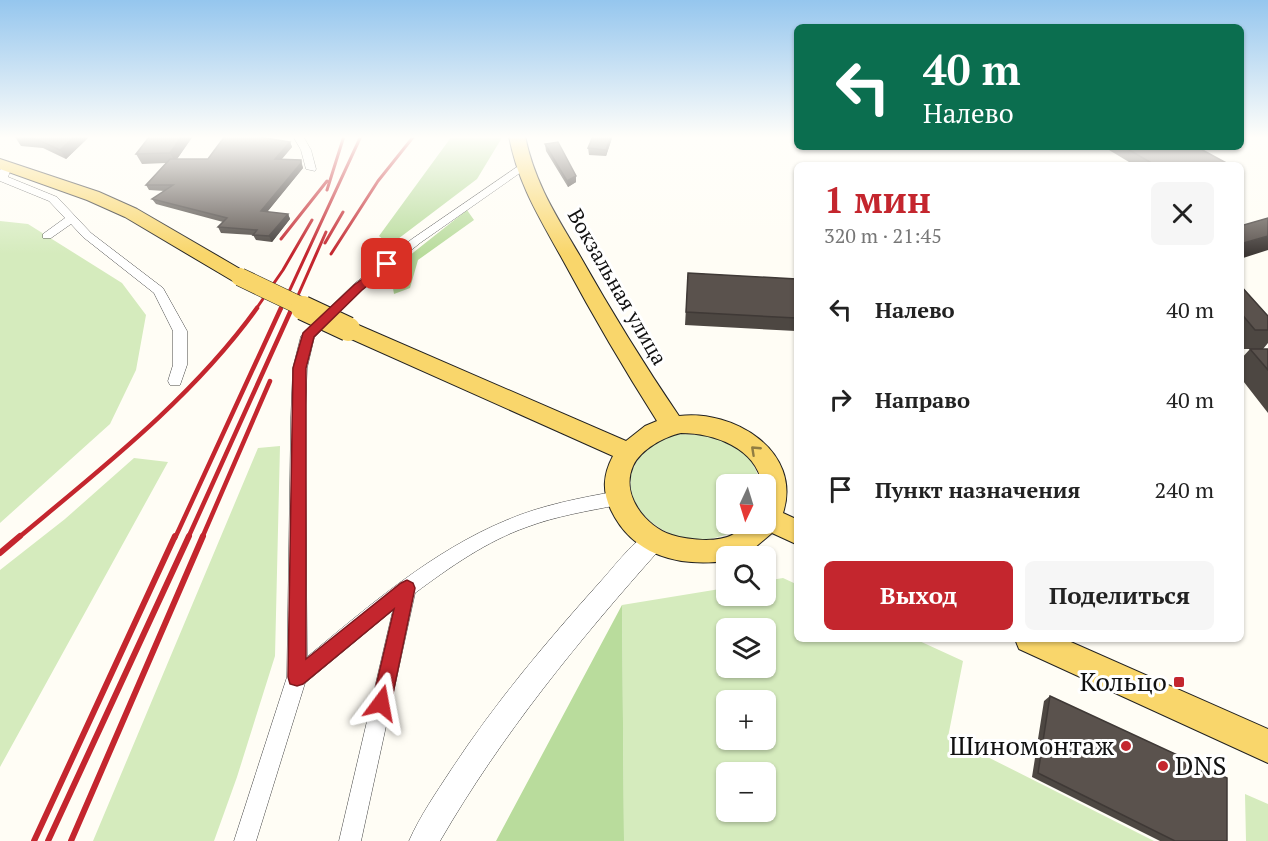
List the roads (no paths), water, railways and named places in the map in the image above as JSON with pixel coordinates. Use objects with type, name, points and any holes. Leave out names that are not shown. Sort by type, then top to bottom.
[{"type":"main road","points":[[33,175],[93,196],[132,213],[240,278],[348,329],[628,452]]},
{"type":"main road","name":"Вокзальная улица","points":[[528,175],[620,344],[672,425]]},
{"type":"main road","points":[[751,534],[740,545],[728,549],[694,553],[653,541],[634,526],[618,498],[619,469],[628,452],[654,432],[672,425],[690,424],[715,427],[738,436],[760,453],[771,474]]},
{"type":"main road","points":[[776,525],[794,531]]},
{"type":"main road","points":[[1037,642],[1268,746]]},
{"type":"street","points":[[2,175],[2,178],[53,199],[71,219],[159,291],[180,331],[180,364],[175,381]]},
{"type":"street","points":[[245,841],[297,677],[298,407],[300,368],[308,336],[358,287],[408,248],[510,175]]},
{"type":"street","points":[[47,236],[71,219]]},
{"type":"street","points":[[297,677],[407,588],[470,547],[512,525],[553,511],[618,498]]},
{"type":"street","points":[[423,841],[484,744],[603,594],[653,541]]},
{"type":"street","points":[[350,841],[407,588]]},
{"type":"railway","points":[[327,190],[332,175]]},
{"type":"railway","points":[[281,309],[343,175]]},
{"type":"railway","points":[[331,254],[383,175]]},
{"type":"railway","points":[[281,239],[327,181]]},
{"type":"railway","points":[[325,243],[343,212]]},
{"type":"railway","points":[[256,309],[283,270],[312,220]]},
{"type":"railway","points":[[292,309],[326,232]]},
{"type":"railway","points":[[18,538],[145,430],[204,372],[257,308]]},
{"type":"railway","points":[[175,538],[281,308]]},
{"type":"railway","points":[[188,538],[292,308]]},
{"type":"railway","points":[[202,538],[270,381]]},
{"type":"railway","points":[[0,553],[20,536]]},
{"type":"railway","points":[[34,841],[175,536]]},
{"type":"railway","points":[[48,841],[189,536]]},
{"type":"railway","points":[[71,841],[203,536]]},
{"type":"place","name":"Кольцо","points":[[1179,682]]},
{"type":"place","name":"Шиномонтаж","points":[[1126,746]]},
{"type":"place","name":"DNS","points":[[1163,766]]}]
